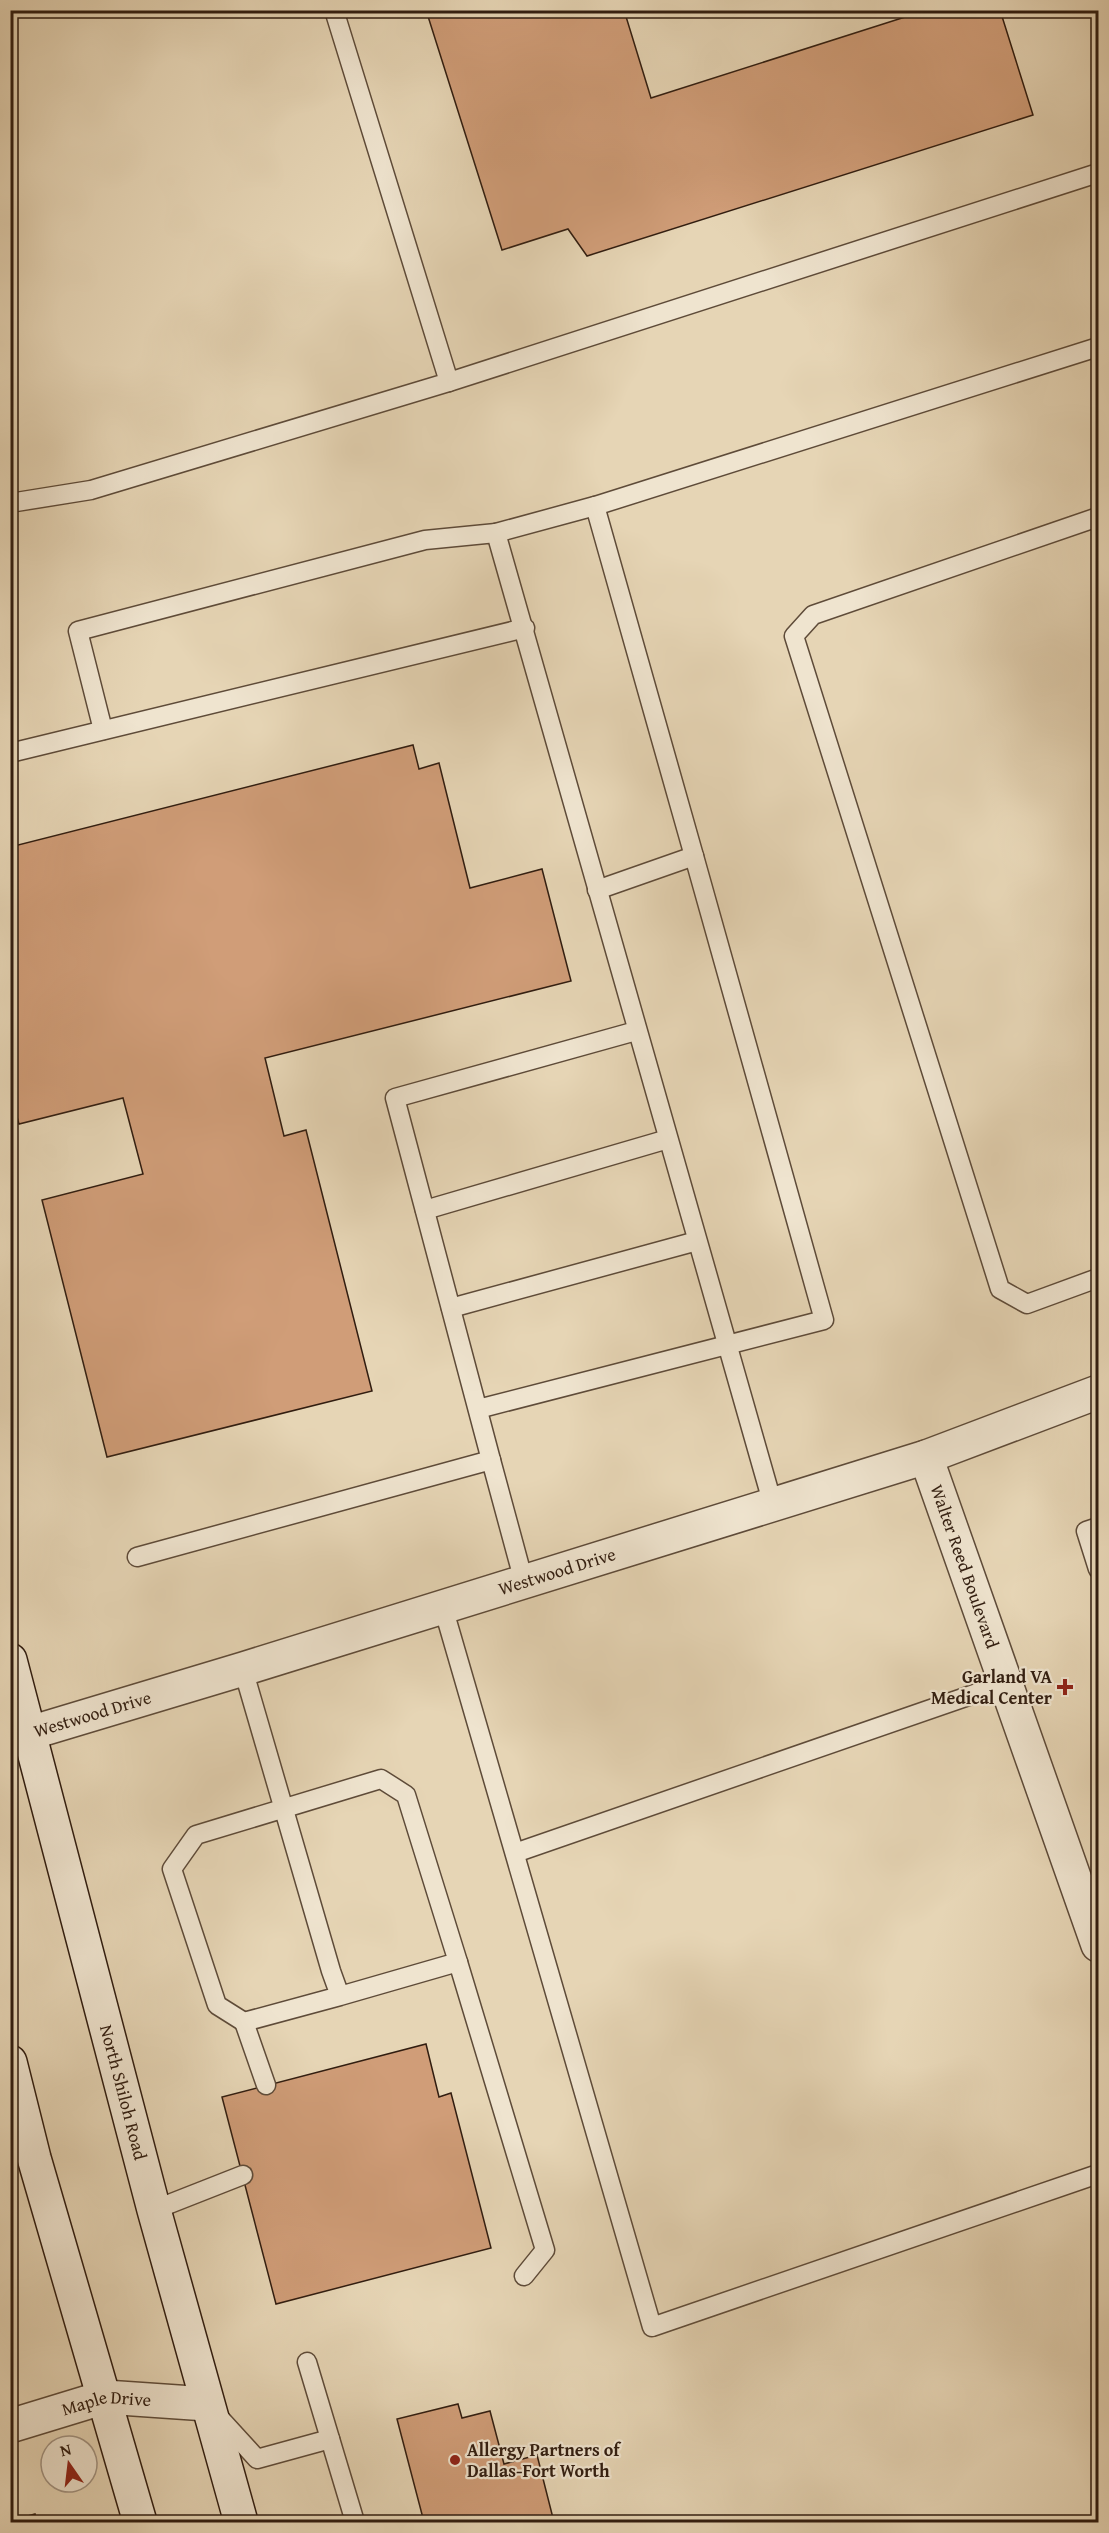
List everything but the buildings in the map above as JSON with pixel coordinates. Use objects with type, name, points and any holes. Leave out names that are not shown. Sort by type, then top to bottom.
[{"type":"street","name":"Westwood Drive","points":[[20,1736],[243,1670],[926,1457],[1098,1392]]},
{"type":"street","name":"Walter Reed Boulevard","points":[[926,1457],[1098,1945]]},
{"type":"street","name":"North Shiloh Road","points":[[10,1660],[20,1736],[241,2523]]},
{"type":"street","points":[[10,2062],[34,2158],[140,2523]]},
{"type":"street","name":"Maple Drive","points":[[10,2426],[105,2397],[207,2404]]},
{"type":"lane","points":[[334,10],[449,382]]},
{"type":"lane","points":[[10,503],[91,490],[449,382],[1098,173]]},
{"type":"lane","points":[[103,730],[78,631],[425,540],[496,533],[595,506],[1098,347]]},
{"type":"lane","points":[[478,1409],[824,1320],[595,506]]},
{"type":"lane","points":[[1098,517],[813,615],[794,636],[1000,1289],[1027,1304],[1098,1278]]},
{"type":"lane","points":[[496,533],[525,628],[636,1031],[773,1505]]},
{"type":"lane","points":[[10,753],[525,628]]},
{"type":"lane","points":[[597,890],[694,856]]},
{"type":"lane","points":[[524,1582],[395,1098],[636,1031]]},
{"type":"lane","points":[[425,1210],[668,1139]]},
{"type":"lane","points":[[451,1308],[697,1241]]},
{"type":"lane","points":[[137,1557],[491,1460]]},
{"type":"lane","points":[[1098,1527],[1086,1532],[1098,1569]]},
{"type":"lane","points":[[443,1607],[652,2327],[1098,2175]]},
{"type":"lane","points":[[243,1670],[340,1996]]},
{"type":"lane","points":[[515,1853],[1006,1683]]},
{"type":"lane","points":[[266,2085],[244,2022],[217,2005],[172,1869],[196,1835],[381,1779],[406,1795],[544,2250],[524,2276]]},
{"type":"lane","points":[[244,2022],[458,1962]]},
{"type":"lane","points":[[154,2210],[243,2175]]},
{"type":"lane","points":[[307,2362],[355,2523]]},
{"type":"lane","points":[[207,2404],[257,2459],[330,2439]]},
{"type":"place","name":"Garland VA Medical Center","points":[[1065,1687]]},
{"type":"place","name":"Allergy Partners of Dallas-Fort Worth","points":[[455,2460]]}]
